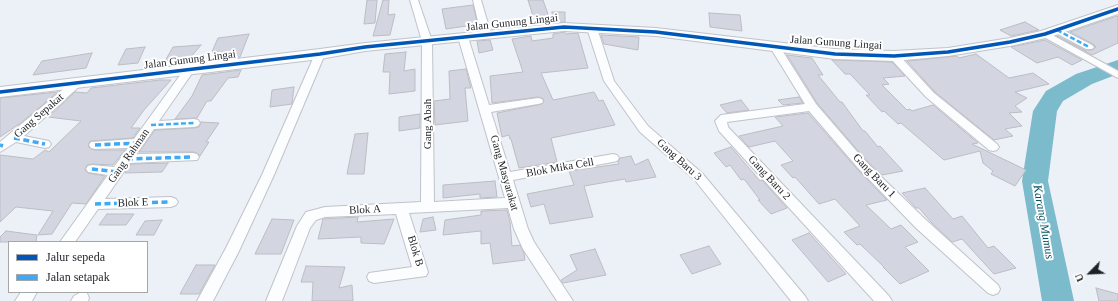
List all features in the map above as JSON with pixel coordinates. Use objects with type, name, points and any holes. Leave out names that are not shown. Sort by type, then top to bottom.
[{"type":"street","name":"Gang Abah","points":[[414,0],[427,42],[428,207]]},
{"type":"street","points":[[477,0],[486,34]]},
{"type":"street","name":"Jalan Gunung Lingai","points":[[0,92],[320,54],[366,47],[564,27],[656,32],[835,54],[894,56],[948,52],[1051,32],[1118,9]]},
{"type":"street","name":"Gang Baru 3","points":[[592,28],[609,81],[644,129],[698,176],[800,301]]},
{"type":"street","points":[[1051,32],[1088,52],[1118,75]]},
{"type":"street","name":"Gang Masyarakat","points":[[463,37],[506,177],[520,229],[528,245],[565,301]]},
{"type":"street","name":"Gang Baru 1","points":[[775,47],[812,107],[862,165],[915,219],[993,289]]},
{"type":"street","points":[[206,301],[232,251],[268,175],[320,54]]},
{"type":"street","points":[[894,56],[930,95],[993,147]]},
{"type":"street","name":"Gang Rahman","points":[[68,241],[190,69]]},
{"type":"street","name":"Gang Sepakat","points":[[1,146],[14,138],[78,82]]},
{"type":"street","points":[[485,109],[538,101]]},
{"type":"street","name":"Gang Baru 2","points":[[812,107],[725,118],[721,121],[723,128],[884,301]]},
{"type":"street","points":[[151,125],[194,123]]},
{"type":"street","points":[[14,138],[45,144]]},
{"type":"street","points":[[95,145],[138,143]]},
{"type":"street","points":[[127,159],[193,157]]},
{"type":"street","name":"Blok Mika Cell","points":[[506,177],[613,158]]},
{"type":"street","points":[[92,169],[118,172]]},
{"type":"street","name":"Blok E","points":[[95,204],[171,202]]},
{"type":"street","name":"Blok A","points":[[274,301],[304,226],[310,216],[325,212],[513,203]]},
{"type":"street","name":"Blok B","points":[[374,277],[421,272],[401,208]]},
{"type":"street","points":[[23,301],[29,293]]},
{"type":"building","points":[[367,0],[377,0],[375,23],[364,24]]},
{"type":"building","points":[[383,0],[389,0],[388,15],[395,14],[390,35],[373,36]]},
{"type":"building","points":[[528,0],[543,0],[549,17],[534,19]]},
{"type":"building","points":[[473,5],[479,30],[474,30],[473,25],[446,29],[442,9]]},
{"type":"building","points":[[552,12],[565,12],[565,22],[553,23]]},
{"type":"building","points":[[709,13],[740,15],[742,31],[710,27]]},
{"type":"building","points":[[1117,16],[1118,43],[1092,55],[1057,36],[1085,50],[1092,50],[1096,47],[1093,44],[1070,32]]},
{"type":"building","points":[[1025,22],[1039,30],[1011,36],[1000,30]]},
{"type":"building","points":[[564,32],[566,34],[578,33],[588,68],[541,73],[553,100],[594,92],[599,101],[603,100],[615,125],[551,138],[557,162],[519,168],[509,135],[502,137],[497,113],[542,104],[544,100],[538,97],[492,103],[490,76],[523,72],[512,39],[531,36],[532,41],[553,38],[553,34]]},
{"type":"building","points":[[249,34],[240,57],[208,61],[218,38]]},
{"type":"building","points":[[601,35],[639,37],[638,50],[604,44]]},
{"type":"building","points":[[490,40],[493,50],[479,53],[477,41]]},
{"type":"building","points":[[1045,40],[1082,60],[1072,65],[1058,57],[1037,63],[1011,47]]},
{"type":"building","points":[[201,45],[190,58],[165,61],[173,47]]},
{"type":"building","points":[[145,47],[138,63],[118,65],[126,49]]},
{"type":"building","points":[[406,52],[404,71],[415,69],[415,91],[389,94],[390,72],[383,72],[385,54]]},
{"type":"building","points":[[92,53],[86,68],[33,75],[42,61]]},
{"type":"building","points":[[976,54],[1009,78],[1033,73],[1049,84],[1015,92],[1027,98],[1015,106],[1022,112],[1009,113],[1022,126],[1005,129],[1013,136],[994,140],[935,92],[907,61],[957,56],[959,58]]},
{"type":"building","points":[[787,55],[812,58],[823,75],[818,75],[840,102],[842,102],[863,131],[865,131],[878,147],[880,146],[903,171],[882,175],[867,161],[817,103]]},
{"type":"building","points":[[832,60],[892,62],[905,76],[883,78],[889,84],[882,85],[907,110],[910,109],[912,111],[933,105],[978,143],[972,144],[1026,170],[1015,186],[991,174],[993,171],[983,163],[980,151],[944,160],[901,123],[898,124],[884,111],[882,112],[866,95],[870,95],[850,74],[845,74]]},
{"type":"building","points":[[466,69],[471,88],[465,88],[468,121],[435,125],[434,101],[450,99],[449,71]]},
{"type":"building","points":[[241,70],[238,77],[228,78],[211,101],[207,101],[197,118],[175,119],[192,96],[202,75]]},
{"type":"building","points":[[171,80],[144,110],[131,128],[140,128],[133,138],[90,141],[88,146],[91,149],[125,150],[113,165],[87,165],[85,170],[88,173],[105,176],[86,204],[72,203],[52,234],[38,235],[53,211],[16,207],[0,222],[0,155],[33,159],[45,150],[49,152],[81,121],[48,117],[75,92],[87,93],[91,88]]},
{"type":"building","points":[[294,87],[292,104],[270,107],[272,90]]},
{"type":"building","points":[[58,92],[22,122],[0,137],[0,98]]},
{"type":"building","points":[[799,97],[803,103],[783,105],[778,100]]},
{"type":"building","points":[[741,100],[749,110],[727,113],[720,105]]},
{"type":"building","points":[[808,113],[857,169],[887,200],[866,205],[891,229],[901,225],[918,242],[905,247],[929,271],[900,284],[860,244],[857,245],[844,232],[860,226],[835,199],[819,204],[795,177],[793,178],[781,165],[793,161],[775,141],[749,147],[739,136],[783,126],[775,117]]},
{"type":"building","points":[[420,114],[420,128],[399,131],[399,117]]},
{"type":"building","points":[[201,122],[219,123],[206,142],[209,142],[200,156],[193,152],[139,152],[155,130],[194,128],[199,127]]},
{"type":"building","points":[[368,133],[364,174],[347,174],[355,134]]},
{"type":"building","points":[[731,147],[760,181],[762,180],[787,208],[771,214],[758,200],[760,200],[744,179],[741,180],[730,165],[726,167],[714,153]]},
{"type":"building","points":[[631,156],[635,165],[648,159],[656,177],[626,182],[625,179],[584,186],[593,217],[550,224],[544,204],[531,207],[527,194],[574,185],[569,171],[619,164],[618,162],[620,158]]},
{"type":"building","points":[[168,163],[162,172],[125,173],[131,164]]},
{"type":"building","points":[[495,181],[497,197],[480,198],[480,194],[443,198],[443,185]]},
{"type":"building","points":[[925,188],[953,219],[962,216],[988,248],[994,246],[1016,268],[994,274],[962,239],[952,242],[902,193]]},
{"type":"building","points":[[507,210],[510,222],[512,246],[520,245],[524,253],[525,260],[493,264],[490,243],[481,244],[481,231],[443,235],[445,220],[481,215],[481,211]]},
{"type":"building","points":[[107,214],[134,214],[126,225],[99,225]]},
{"type":"building","points":[[358,217],[357,222],[394,219],[384,244],[361,243],[361,237],[318,239],[323,219]]},
{"type":"building","points":[[433,217],[436,230],[420,232],[423,219]]},
{"type":"building","points":[[272,219],[294,220],[281,254],[255,254]]},
{"type":"building","points":[[162,220],[154,235],[136,235],[145,221]]},
{"type":"building","points":[[6,231],[37,235],[36,241],[0,242],[0,237]]},
{"type":"building","points":[[809,233],[846,274],[828,282],[792,240]]},
{"type":"building","points":[[709,246],[721,264],[692,274],[680,255]]},
{"type":"building","points":[[595,249],[606,275],[563,283],[561,280],[577,270],[570,255]]},
{"type":"building","points":[[196,265],[215,265],[199,294],[180,294]]},
{"type":"building","points":[[306,266],[345,267],[339,288],[352,285],[353,301],[312,301],[313,282],[301,282]]},
{"type":"building","points":[[1096,288],[1118,294],[1118,301],[1099,301]]},
{"type":"waterway","name":"Karang Mumus","points":[[1058,301],[1035,181],[1045,111],[1054,96],[1084,79],[1118,66]]},
{"type":"marked path","points":[[1057,30],[1089,47]]},
{"type":"marked path","points":[[151,125],[194,123]]},
{"type":"marked path","points":[[14,138],[45,144]]},
{"type":"marked path","points":[[95,145],[138,143]]},
{"type":"marked path","points":[[127,159],[193,157]]},
{"type":"marked path","points":[[92,169],[118,172]]},
{"type":"marked path","points":[[95,204],[171,202]]},
{"type":"cycle path","points":[[0,92],[320,54],[365,47],[564,27],[656,32],[835,54],[894,56],[948,52],[1010,42],[1045,34],[1118,9]]}]
